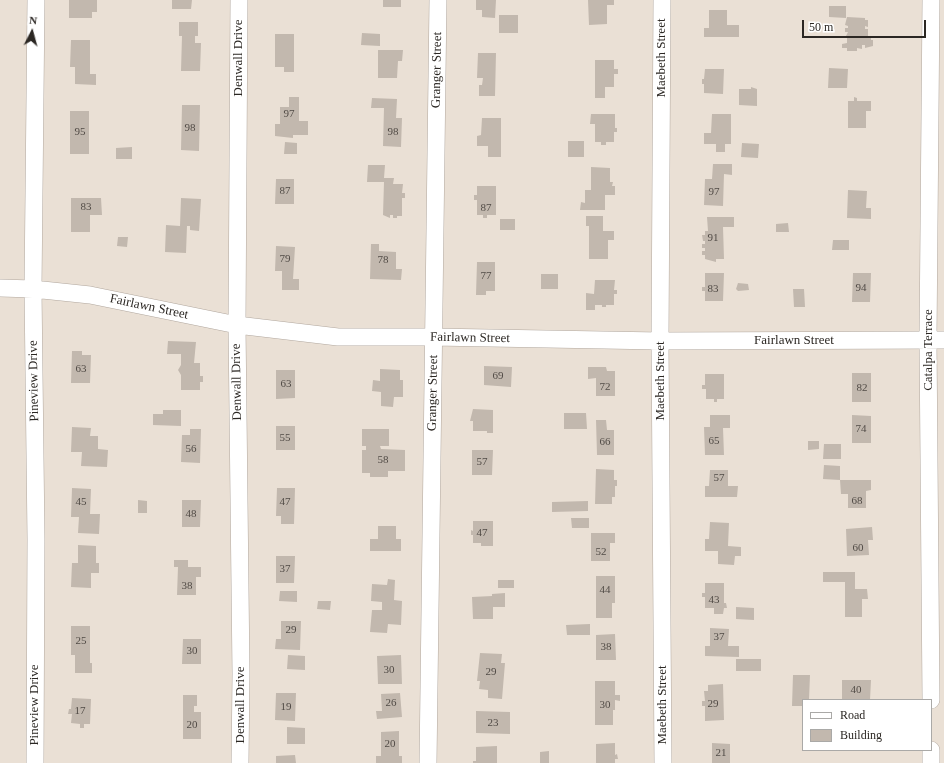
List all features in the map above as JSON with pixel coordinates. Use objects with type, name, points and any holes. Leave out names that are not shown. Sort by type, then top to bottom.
[{"type":"street","name":"Pineview Drive","points":[[35,763],[36,539],[33,289],[36,0]]},
{"type":"street","name":"Denwall Drive","points":[[239,0],[237,325],[241,674],[240,763]]},
{"type":"street","name":"Granger Street","points":[[428,763],[438,0]]},
{"type":"street","name":"Maebeth Street","points":[[662,0],[660,341],[663,763]]},
{"type":"street","name":"Catalpa Terrace","points":[[930,0],[936,340],[931,699]]},
{"type":"street","name":"Fairlawn Street","points":[[0,288],[33,289],[113,299],[237,325],[291,333],[338,337],[660,341],[936,340]]},
{"type":"street","points":[[931,751],[931,763]]},
{"type":"building","points":[[69,0],[97,0],[97,12],[92,12],[92,18],[69,18]]},
{"type":"building","points":[[172,0],[192,0],[191,9],[172,9]]},
{"type":"building","points":[[383,0],[401,0],[401,7],[383,7]]},
{"type":"building","points":[[476,0],[496,0],[495,18],[482,17],[482,10],[476,10]]},
{"type":"building","points":[[588,0],[614,0],[614,5],[607,5],[607,24],[589,25]]},
{"type":"building","points":[[829,6],[846,6],[846,18],[829,17]]},
{"type":"building","points":[[709,10],[727,10],[727,25],[739,25],[739,37],[704,37],[704,28],[709,28]]},
{"type":"building","points":[[499,15],[518,15],[518,33],[499,33]]},
{"type":"building","points":[[847,17],[865,18],[865,20],[868,20],[868,27],[865,26],[865,29],[868,29],[868,36],[871,36],[871,40],[873,40],[873,46],[865,48],[865,45],[862,45],[862,49],[857,48],[857,51],[847,51],[847,48],[842,48],[842,44],[847,43],[847,38],[845,38],[848,32],[845,32],[845,28],[848,28],[848,26],[845,25]]},
{"type":"building","points":[[179,22],[198,22],[198,36],[195,36],[195,43],[201,43],[200,71],[181,71],[182,36],[179,36]]},
{"type":"building","points":[[362,33],[380,34],[380,46],[361,45]]},
{"type":"building","points":[[275,34],[294,34],[294,72],[284,72],[284,67],[275,67]]},
{"type":"building","points":[[71,40],[90,40],[90,74],[96,74],[96,85],[75,84],[75,67],[70,67]]},
{"type":"building","points":[[378,50],[403,50],[402,61],[398,61],[397,78],[378,78]]},
{"type":"building","points":[[478,53],[496,53],[495,96],[479,96],[479,85],[482,85],[483,78],[477,78]]},
{"type":"building","points":[[595,60],[614,60],[614,69],[618,69],[618,74],[614,74],[614,87],[605,87],[605,98],[595,98]]},
{"type":"building","points":[[829,68],[848,69],[847,88],[828,88]]},
{"type":"building","points":[[705,69],[724,69],[723,94],[704,93],[704,84],[702,84],[702,79],[704,79]]},
{"type":"building","points":[[751,87],[757,89],[757,106],[739,105],[739,89],[751,89]]},
{"type":"building","points":[[289,97],[299,97],[299,121],[308,121],[308,135],[293,135],[293,138],[275,136],[275,124],[280,124],[280,107],[289,107]]},
{"type":"building","points":[[854,97],[857,98],[857,101],[871,101],[871,111],[866,111],[866,128],[848,128],[848,101],[854,101]]},
{"type":"building","points":[[372,98],[397,99],[396,118],[402,118],[401,147],[383,146],[384,108],[371,108]]},
{"type":"building","points":[[182,105],[200,105],[199,151],[181,150]]},
{"type":"building","points":[[70,111],[89,111],[89,154],[70,154]]},
{"type":"building","points":[[591,114],[615,114],[615,128],[617,128],[617,132],[614,132],[614,142],[606,142],[606,145],[601,145],[601,142],[595,142],[595,124],[590,124]]},
{"type":"building","points":[[712,114],[731,114],[731,144],[725,144],[725,152],[716,152],[716,144],[704,144],[704,133],[711,133]]},
{"type":"building","points":[[482,118],[501,118],[501,157],[488,157],[488,146],[477,146],[477,136],[481,135]]},
{"type":"building","points":[[568,141],[584,141],[584,157],[568,157]]},
{"type":"building","points":[[285,142],[297,143],[297,154],[284,154]]},
{"type":"building","points":[[742,143],[759,144],[758,158],[741,157]]},
{"type":"building","points":[[132,147],[132,159],[116,159],[116,148]]},
{"type":"building","points":[[713,164],[732,164],[732,175],[724,174],[723,206],[704,205],[705,179],[712,179]]},
{"type":"building","points":[[368,165],[385,165],[384,178],[394,178],[393,184],[403,184],[402,193],[405,193],[405,198],[402,198],[402,216],[393,218],[393,215],[390,215],[390,218],[383,215],[384,182],[367,182]]},
{"type":"building","points":[[591,167],[610,168],[610,182],[613,182],[612,186],[615,186],[615,195],[605,195],[605,210],[580,210],[581,202],[585,203],[585,190],[591,190]]},
{"type":"building","points":[[276,179],[294,179],[294,204],[275,204]]},
{"type":"building","points":[[477,186],[496,186],[496,215],[487,215],[487,218],[483,218],[483,215],[477,215],[477,200],[474,200],[474,195],[477,195]]},
{"type":"building","points":[[848,190],[867,191],[866,208],[871,208],[871,219],[847,218]]},
{"type":"building","points":[[71,198],[101,198],[102,215],[90,215],[90,232],[71,232]]},
{"type":"building","points":[[181,198],[201,199],[199,231],[190,230],[190,226],[187,226],[186,253],[165,252],[166,225],[180,226]]},
{"type":"building","points":[[586,216],[603,216],[603,231],[614,231],[614,240],[608,240],[608,259],[589,259],[589,226],[586,226]]},
{"type":"building","points":[[707,217],[734,217],[734,227],[723,227],[724,259],[716,259],[716,262],[705,259],[705,255],[702,255],[702,251],[705,251],[705,248],[702,248],[702,244],[705,244],[705,241],[703,241],[702,235],[705,235],[705,231],[708,231]]},
{"type":"building","points":[[500,219],[515,219],[515,230],[500,230]]},
{"type":"building","points":[[788,223],[789,232],[776,232],[776,224]]},
{"type":"building","points":[[118,237],[128,237],[127,247],[117,246]]},
{"type":"building","points":[[833,240],[849,240],[849,250],[832,250]]},
{"type":"building","points":[[371,244],[379,244],[379,251],[396,252],[396,269],[402,269],[401,280],[370,279]]},
{"type":"building","points":[[276,246],[295,247],[293,279],[299,279],[299,290],[282,290],[282,271],[275,271]]},
{"type":"building","points":[[477,262],[495,262],[495,291],[486,291],[486,295],[476,295]]},
{"type":"building","points":[[705,273],[724,273],[723,301],[705,301],[705,291],[702,291],[702,287],[705,287]]},
{"type":"building","points":[[853,273],[871,273],[870,302],[852,302]]},
{"type":"building","points":[[541,274],[558,274],[558,289],[541,289]]},
{"type":"building","points":[[595,280],[615,280],[614,290],[617,290],[617,294],[614,294],[614,305],[606,305],[606,307],[602,307],[602,305],[595,305],[595,310],[586,310],[586,293],[594,294]]},
{"type":"building","points":[[738,283],[748,284],[749,290],[738,291],[736,289]]},
{"type":"building","points":[[793,289],[804,289],[805,307],[794,307]]},
{"type":"building","points":[[168,341],[196,342],[194,363],[200,363],[200,376],[203,376],[203,382],[200,382],[200,390],[181,390],[181,375],[178,370],[181,365],[181,354],[167,354]]},
{"type":"building","points":[[72,351],[82,351],[82,355],[91,355],[90,383],[71,383]]},
{"type":"building","points":[[484,366],[512,367],[511,387],[484,385]]},
{"type":"building","points":[[588,367],[606,367],[607,371],[615,371],[615,396],[596,396],[596,378],[588,379]]},
{"type":"building","points":[[380,369],[400,370],[400,380],[403,380],[403,397],[394,397],[393,407],[381,406],[381,392],[372,391],[373,380],[380,381]]},
{"type":"building","points":[[276,370],[295,370],[295,398],[276,399]]},
{"type":"building","points":[[852,373],[871,373],[871,402],[852,402]]},
{"type":"building","points":[[705,374],[724,374],[724,399],[717,399],[717,402],[714,402],[714,399],[706,399],[706,389],[702,389],[702,385],[705,385]]},
{"type":"building","points":[[473,409],[493,410],[493,433],[487,433],[487,431],[473,431],[473,421],[470,421]]},
{"type":"building","points":[[163,410],[181,410],[181,426],[153,425],[153,414],[163,414]]},
{"type":"building","points":[[564,413],[586,413],[587,429],[564,429]]},
{"type":"building","points":[[710,415],[730,415],[730,428],[723,428],[724,455],[705,455],[704,427],[710,427]]},
{"type":"building","points":[[852,415],[871,416],[871,443],[852,443]]},
{"type":"building","points":[[596,420],[606,420],[607,430],[614,430],[614,455],[597,455]]},
{"type":"building","points":[[276,426],[295,426],[295,450],[276,450]]},
{"type":"building","points":[[72,427],[91,428],[90,436],[98,436],[98,449],[108,450],[107,467],[81,466],[82,452],[71,452]]},
{"type":"building","points":[[190,429],[201,429],[200,463],[181,462],[182,435],[190,435]]},
{"type":"building","points":[[362,429],[389,429],[389,446],[380,446],[381,449],[405,450],[405,471],[388,471],[388,477],[370,477],[370,473],[362,473],[362,450],[366,450],[366,446],[362,446]]},
{"type":"building","points":[[808,441],[819,441],[819,449],[808,450]]},
{"type":"building","points":[[824,444],[841,444],[841,459],[823,459]]},
{"type":"building","points":[[472,450],[493,450],[492,475],[472,475]]},
{"type":"building","points":[[824,465],[840,466],[840,480],[823,479]]},
{"type":"building","points":[[596,469],[614,470],[614,480],[617,480],[617,486],[615,486],[615,497],[612,497],[612,504],[595,504]]},
{"type":"building","points":[[710,470],[728,470],[728,486],[738,486],[737,497],[705,497],[705,486],[709,486]]},
{"type":"building","points":[[840,480],[871,480],[871,490],[866,491],[866,508],[848,508],[848,494],[841,494]]},
{"type":"building","points":[[72,488],[91,489],[90,514],[100,514],[99,534],[78,533],[79,517],[71,517]]},
{"type":"building","points":[[277,488],[295,488],[294,524],[281,524],[281,516],[276,516]]},
{"type":"building","points":[[138,500],[147,501],[147,513],[138,513]]},
{"type":"building","points":[[182,500],[201,500],[200,527],[182,527]]},
{"type":"building","points":[[588,501],[588,511],[552,512],[552,502]]},
{"type":"building","points":[[571,518],[589,518],[589,528],[572,528]]},
{"type":"building","points":[[473,521],[493,521],[493,546],[481,546],[481,543],[473,543],[473,535],[471,535],[471,530],[473,531]]},
{"type":"building","points":[[710,522],[729,523],[728,546],[741,547],[741,556],[735,556],[734,565],[718,564],[718,551],[705,551],[705,539],[709,539]]},
{"type":"building","points":[[378,526],[396,526],[396,539],[401,539],[401,551],[370,551],[370,539],[378,539]]},
{"type":"building","points":[[872,527],[873,540],[868,540],[869,555],[847,556],[846,529]]},
{"type":"building","points":[[591,533],[615,533],[615,543],[610,543],[610,561],[591,561]]},
{"type":"building","points":[[78,545],[96,546],[96,563],[99,563],[99,573],[91,573],[91,588],[71,587],[72,563],[78,563]]},
{"type":"building","points":[[276,556],[295,556],[294,583],[276,583]]},
{"type":"building","points":[[174,560],[188,560],[188,567],[201,567],[201,577],[196,577],[196,595],[177,595],[178,567],[174,567]]},
{"type":"building","points":[[823,572],[855,572],[855,589],[867,589],[868,599],[862,599],[862,617],[845,617],[845,582],[823,582]]},
{"type":"building","points":[[596,576],[615,576],[615,603],[612,603],[612,618],[596,618]]},
{"type":"building","points":[[388,579],[395,580],[394,600],[402,601],[401,625],[388,624],[387,633],[370,632],[372,610],[382,610],[382,602],[371,601],[372,584],[387,585]]},
{"type":"building","points":[[498,580],[514,580],[514,588],[498,588]]},
{"type":"building","points":[[705,583],[724,583],[724,603],[726,603],[727,608],[724,608],[723,614],[714,614],[714,608],[705,608],[705,597],[702,597],[702,593],[705,593]]},
{"type":"building","points":[[280,591],[297,591],[297,602],[279,601]]},
{"type":"building","points":[[505,593],[505,607],[493,607],[493,619],[473,619],[472,597],[492,596],[492,594]]},
{"type":"building","points":[[318,601],[331,601],[330,610],[317,609]]},
{"type":"building","points":[[736,607],[754,608],[754,620],[736,619]]},
{"type":"building","points":[[281,621],[301,621],[300,650],[275,649],[276,639],[281,639]]},
{"type":"building","points":[[590,624],[590,635],[567,635],[566,625]]},
{"type":"building","points":[[71,626],[90,626],[90,663],[92,663],[92,673],[75,673],[75,655],[71,655]]},
{"type":"building","points":[[710,628],[729,629],[728,646],[739,646],[739,657],[705,656],[705,646],[710,646]]},
{"type":"building","points":[[615,634],[616,660],[596,660],[596,635]]},
{"type":"building","points":[[183,639],[201,639],[201,664],[182,664]]},
{"type":"building","points":[[480,653],[502,654],[501,663],[505,663],[502,699],[488,698],[488,690],[479,689],[480,681],[477,681]]},
{"type":"building","points":[[288,655],[305,656],[305,670],[287,669]]},
{"type":"building","points":[[401,655],[402,684],[378,684],[377,656]]},
{"type":"building","points":[[736,659],[761,659],[761,671],[736,671]]},
{"type":"building","points":[[793,675],[810,675],[809,699],[802,699],[802,706],[792,706]]},
{"type":"building","points":[[842,680],[871,680],[870,699],[842,699]]},
{"type":"building","points":[[595,681],[615,681],[615,695],[620,695],[620,701],[615,700],[613,725],[595,725]]},
{"type":"building","points":[[723,684],[724,720],[705,721],[705,706],[702,706],[702,701],[705,701],[704,691],[708,691],[708,685]]},
{"type":"building","points":[[276,693],[296,693],[295,721],[275,720]]},
{"type":"building","points":[[400,693],[402,717],[377,719],[376,711],[382,711],[381,694]]},
{"type":"building","points":[[183,695],[197,695],[197,706],[194,706],[194,712],[201,712],[201,739],[183,739]]},
{"type":"building","points":[[72,698],[91,699],[90,724],[84,724],[84,728],[80,728],[80,724],[71,723],[72,714],[68,714],[69,709],[71,709]]},
{"type":"building","points":[[476,711],[510,712],[510,734],[476,733]]},
{"type":"building","points":[[287,727],[305,728],[305,744],[287,744]]},
{"type":"building","points":[[399,731],[399,756],[402,756],[402,763],[376,763],[376,756],[381,756],[381,732]]},
{"type":"building","points":[[615,743],[615,755],[617,754],[618,759],[615,759],[615,763],[596,763],[596,744]]},
{"type":"building","points":[[712,743],[730,744],[730,763],[712,763]]},
{"type":"building","points":[[497,746],[497,763],[473,763],[473,761],[476,761],[476,747]]},
{"type":"building","points":[[549,751],[549,763],[540,763],[540,752]]},
{"type":"building","points":[[295,755],[296,763],[276,763],[276,756]]}]
